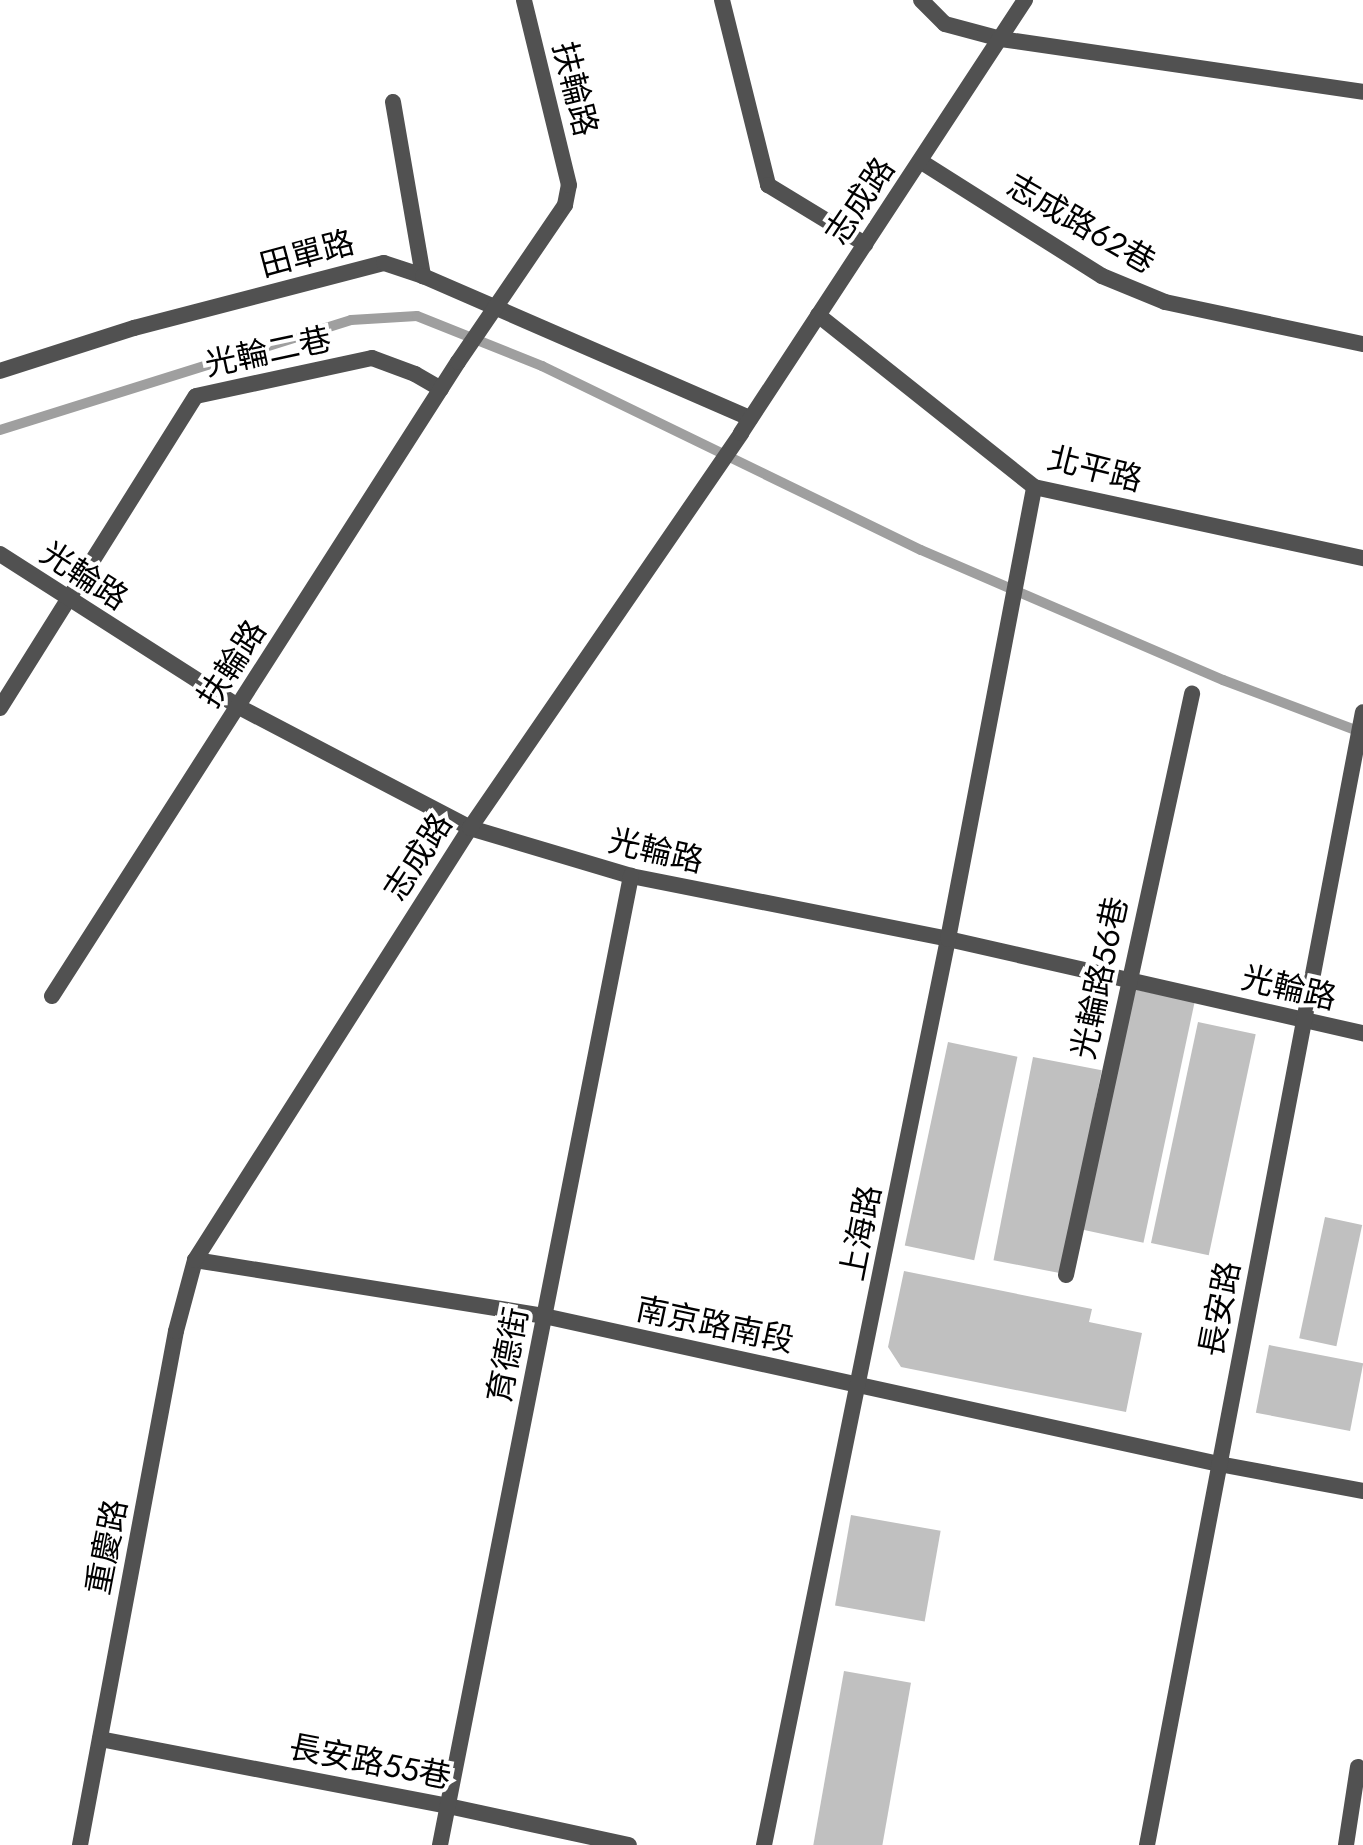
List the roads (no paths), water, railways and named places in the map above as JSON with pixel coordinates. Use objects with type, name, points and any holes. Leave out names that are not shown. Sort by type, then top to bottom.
[{"type":"street","name":"扶輪路","points":[[52,996],[458,362],[565,205],[569,185],[524,0]]},
{"type":"street","points":[[722,0],[768,185],[865,244]]},
{"type":"street","points":[[921,0],[945,24],[1001,39],[1363,92]]},
{"type":"street","name":"志成路","points":[[195,1260],[470,828],[741,433],[1025,0]]},
{"type":"street","points":[[393,102],[423,276]]},
{"type":"street","name":"志成路62巷","points":[[920,161],[1102,276],[1153,297],[1363,344]]},
{"type":"street","name":"田單路","points":[[0,371],[134,328],[384,263],[423,276],[493,310],[750,418]]},
{"type":"street","name":"北平路","points":[[818,315],[1034,487],[1363,558]]},
{"type":"street","name":"光輪二巷","points":[[0,708],[196,396],[372,358],[415,374],[441,389]]},
{"type":"street","name":"上海路","points":[[764,1845],[948,939],[1009,632],[1034,487]]},
{"type":"street","name":"光輪路","points":[[0,554],[239,707],[470,828],[631,876],[948,939],[1363,1033]]},
{"type":"street","name":"光輪路56巷","points":[[1066,1275],[1192,694]]},
{"type":"street","name":"長安路","points":[[1147,1845],[1363,712]]},
{"type":"street","name":"育德街","points":[[440,1845],[631,876]]},
{"type":"street","name":"南京路南段","points":[[195,1260],[544,1316],[1219,1464],[1363,1491]]},
{"type":"street","name":"重慶路","points":[[80,1845],[176,1331],[195,1260]]},
{"type":"street","name":"長安路55巷","points":[[100,1739],[448,1806],[629,1845]]},
{"type":"street","points":[[1346,1845],[1358,1767]]},
{"type":"waterway","points":[[0,430],[351,320],[417,316],[542,366],[921,550],[1223,680],[1363,733]]}]
